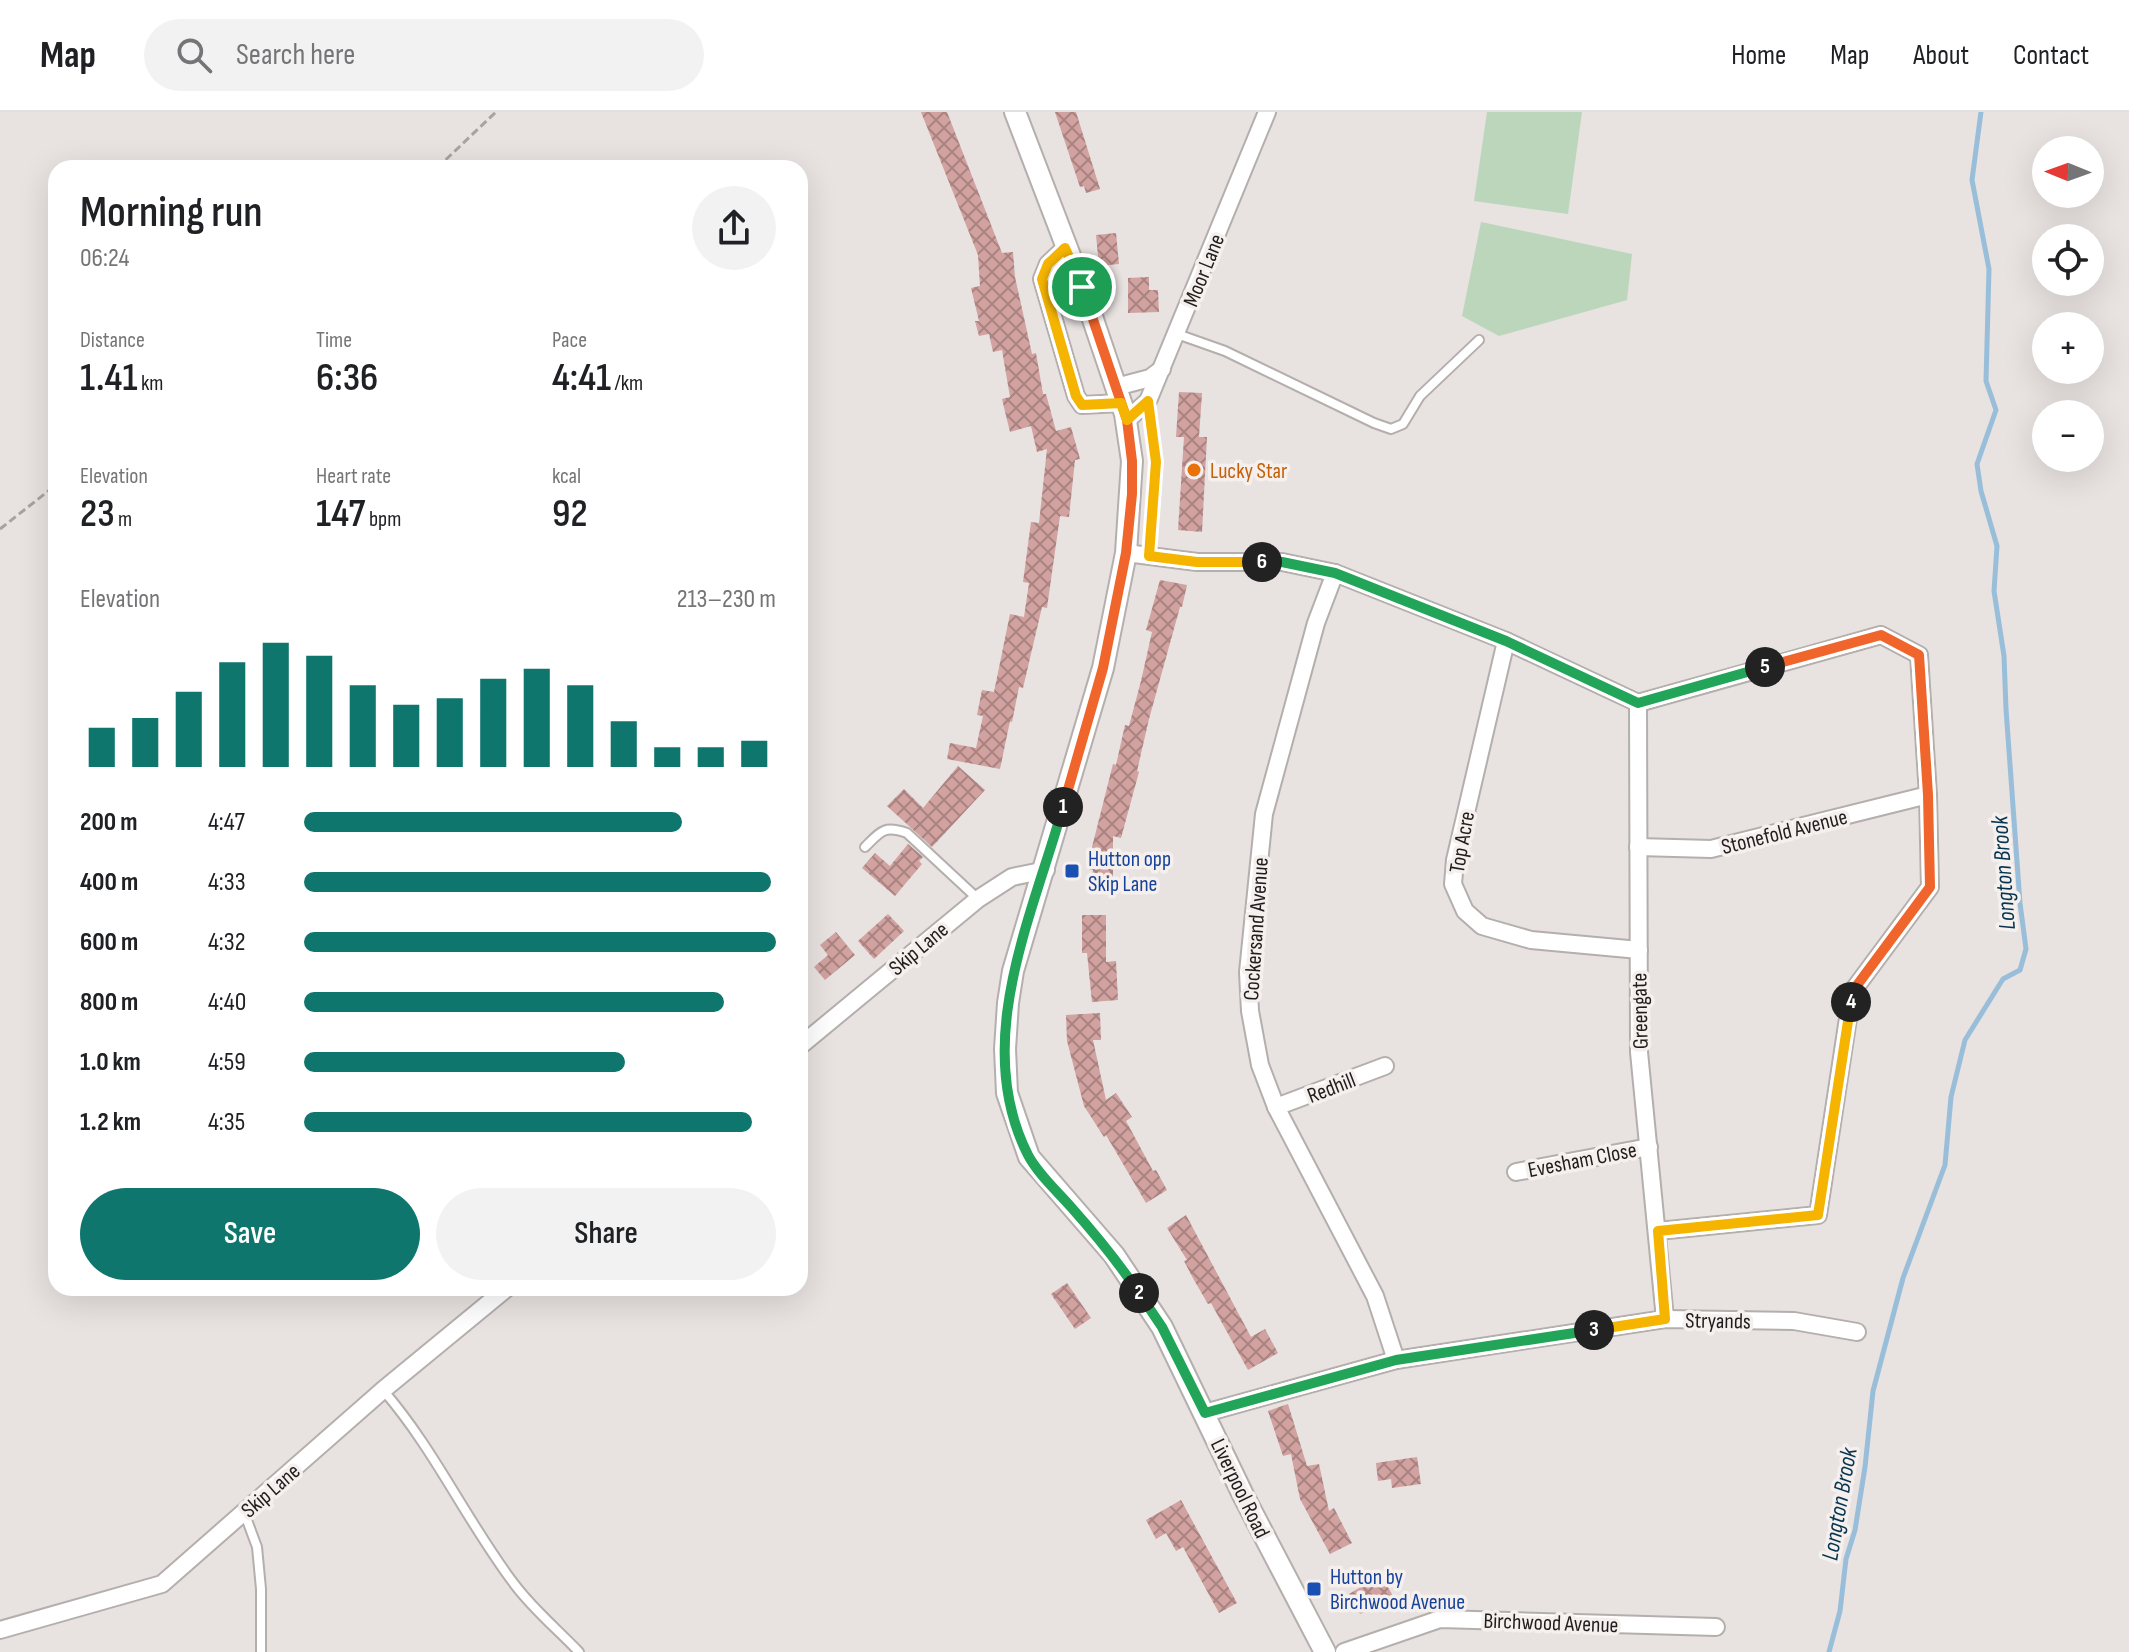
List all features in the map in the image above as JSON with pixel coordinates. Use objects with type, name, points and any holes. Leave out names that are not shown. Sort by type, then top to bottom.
[{"type":"street","name":"Liverpool Road","points":[[1015,112],[1082,287],[1122,403],[1132,461],[1126,553],[1103,668],[1046,870],[1013,971],[1005,1049],[1007,1093],[1029,1157],[1114,1255],[1162,1327],[1244,1497],[1325,1652]]},
{"type":"street","name":"Moor Lane","points":[[1122,403],[1148,401],[1267,112]]},
{"type":"street","points":[[1065,248],[1048,264],[1042,279],[1076,396],[1082,405],[1122,403],[1162,369]]},
{"type":"street","points":[[1126,553],[1197,562],[1282,562],[1335,573],[1506,641],[1638,703],[1881,635],[1919,655],[1930,887],[1852,992],[1818,1215],[1658,1231]]},
{"type":"street","name":"Cockersand Avenue","points":[[1335,573],[1316,623],[1264,814],[1248,972],[1249,998],[1260,1065],[1276,1107],[1375,1296],[1396,1360]]},
{"type":"street","name":"Top Acre","points":[[1506,641],[1455,860],[1453,884],[1465,911],[1482,926],[1531,940],[1639,950]]},
{"type":"street","name":"Greengate","points":[[1638,703],[1639,1052],[1665,1319]]},
{"type":"street","name":"Stonefold Avenue","points":[[1638,847],[1711,849],[1928,795]]},
{"type":"street","name":"Skip Lane","points":[[808,1039],[978,899],[1012,877],[1046,870]]},
{"type":"street","name":"Redhill","points":[[1276,1107],[1385,1066]]},
{"type":"street","name":"Evesham Close","points":[[1516,1172],[1649,1147]]},
{"type":"street","name":"Skip Lane","points":[[0,1630],[162,1584],[383,1390],[497,1296]]},
{"type":"street","name":"Stryands","points":[[1205,1413],[1396,1360],[1665,1319],[1794,1321],[1857,1332]]},
{"type":"street","name":"Birchwood Avenue","points":[[1344,1652],[1440,1619],[1716,1627]]},
{"type":"lane","points":[[1177,334],[1225,351],[1391,429],[1403,424],[1420,396],[1479,340]]},
{"type":"lane","points":[[1148,401],[1156,462],[1149,556]]},
{"type":"lane","points":[[865,847],[882,830],[894,829],[907,833],[978,899]]},
{"type":"lane","points":[[383,1390],[431,1452],[516,1587],[579,1652]]},
{"type":"lane","points":[[244,1512],[257,1547],[261,1652]]},
{"type":"path","points":[[445,160],[496,112]]},
{"type":"path","points":[[0,529],[48,491]]},
{"type":"green space","points":[[1487,112],[1582,112],[1568,214],[1474,201]]},
{"type":"green space","points":[[1481,222],[1632,254],[1627,300],[1499,336],[1462,316]]},
{"type":"building","points":[[921,112],[947,112],[1002,253],[1013,252],[1015,277],[1032,354],[1036,353],[1043,394],[1046,394],[1056,431],[1071,427],[1080,459],[1075,460],[1069,517],[1060,516],[1047,608],[1042,607],[1000,769],[947,759],[950,743],[976,748],[983,716],[977,715],[982,690],[994,692],[1010,614],[1024,617],[1029,583],[1023,582],[1031,522],[1039,523],[1047,449],[1037,452],[1031,426],[1010,432],[1002,399],[1010,397],[1002,350],[993,352],[989,334],[979,336],[975,321],[979,321],[971,288],[980,286],[978,255]]},
{"type":"building","points":[[1055,112],[1076,112],[1100,189],[1086,193],[1084,186],[1080,187]]},
{"type":"building","points":[[1116,233],[1119,264],[1099,266],[1096,235]]},
{"type":"building","points":[[1149,277],[1149,290],[1158,290],[1159,312],[1128,313],[1128,278]]},
{"type":"building","points":[[1179,392],[1202,393],[1199,437],[1207,437],[1202,532],[1178,530],[1184,437],[1176,437]]},
{"type":"building","points":[[1160,580],[1187,585],[1182,607],[1149,719],[1139,772],[1121,838],[1113,836],[1113,879],[1091,879],[1093,870],[1089,870],[1089,859],[1113,764],[1116,765],[1125,725],[1129,726],[1141,681],[1152,632],[1146,630]]},
{"type":"building","points":[[958,766],[985,790],[932,847],[887,806],[904,789],[923,808]]},
{"type":"building","points":[[908,844],[923,857],[919,861],[922,864],[895,896],[862,868],[875,853],[890,866]]},
{"type":"building","points":[[888,914],[904,931],[874,959],[858,941]]},
{"type":"building","points":[[1082,915],[1106,915],[1106,962],[1116,961],[1118,1000],[1092,1002],[1087,953],[1082,953]]},
{"type":"building","points":[[836,932],[855,955],[825,980],[814,967],[828,955],[820,945]]},
{"type":"building","points":[[1100,1013],[1101,1040],[1093,1040],[1106,1100],[1116,1093],[1132,1117],[1126,1121],[1167,1190],[1146,1203],[1106,1135],[1104,1137],[1084,1106],[1067,1041],[1066,1015]]},
{"type":"building","points":[[1186,1215],[1251,1337],[1265,1329],[1278,1353],[1248,1370],[1167,1228]]},
{"type":"building","points":[[1067,1283],[1091,1318],[1075,1329],[1051,1294]]},
{"type":"building","points":[[1288,1404],[1307,1466],[1319,1464],[1329,1511],[1334,1508],[1352,1543],[1330,1554],[1300,1499],[1291,1454],[1283,1456],[1268,1411]]},
{"type":"building","points":[[1417,1457],[1421,1484],[1392,1488],[1391,1479],[1378,1481],[1376,1463]]},
{"type":"building","points":[[1181,1500],[1237,1603],[1219,1613],[1183,1547],[1176,1551],[1166,1533],[1156,1539],[1146,1520]]},
{"type":"building","points":[[1381,1575],[1393,1596],[1360,1614],[1349,1594]]},
{"type":"waterway","name":"Longton Brook","points":[[1829,1652],[1840,1611],[1846,1559],[1855,1530],[1873,1391],[1903,1278],[1945,1165],[1951,1097],[1965,1040],[2003,979],[2020,970],[2026,949],[2020,903],[2004,656],[1994,591],[1997,546],[1981,491],[1977,464],[1996,410],[1986,381],[1989,269],[1972,180],[1981,112]]},
{"type":"place","name":"Lucky Star","points":[[1194,470]]},
{"type":"place","name":"Hutton opp Skip Lane","points":[[1072,871]]},
{"type":"place","name":"Hutton by Birchwood Avenue","points":[[1314,1589]]},
{"type":"route","points":[[1082,287],[1065,248],[1048,264],[1042,279],[1076,396],[1082,405],[1121,403],[1127,420],[1148,401],[1156,462],[1149,556],[1197,562],[1282,562],[1335,573],[1506,641],[1638,703],[1881,635],[1919,655],[1930,887],[1852,992],[1818,1215],[1658,1231],[1665,1319],[1396,1360],[1205,1413],[1162,1327],[1114,1255],[1029,1157],[1007,1093],[1005,1049],[1008,1003],[1013,971],[1046,870],[1103,668],[1126,553],[1132,494],[1127,420],[1082,287]]}]
